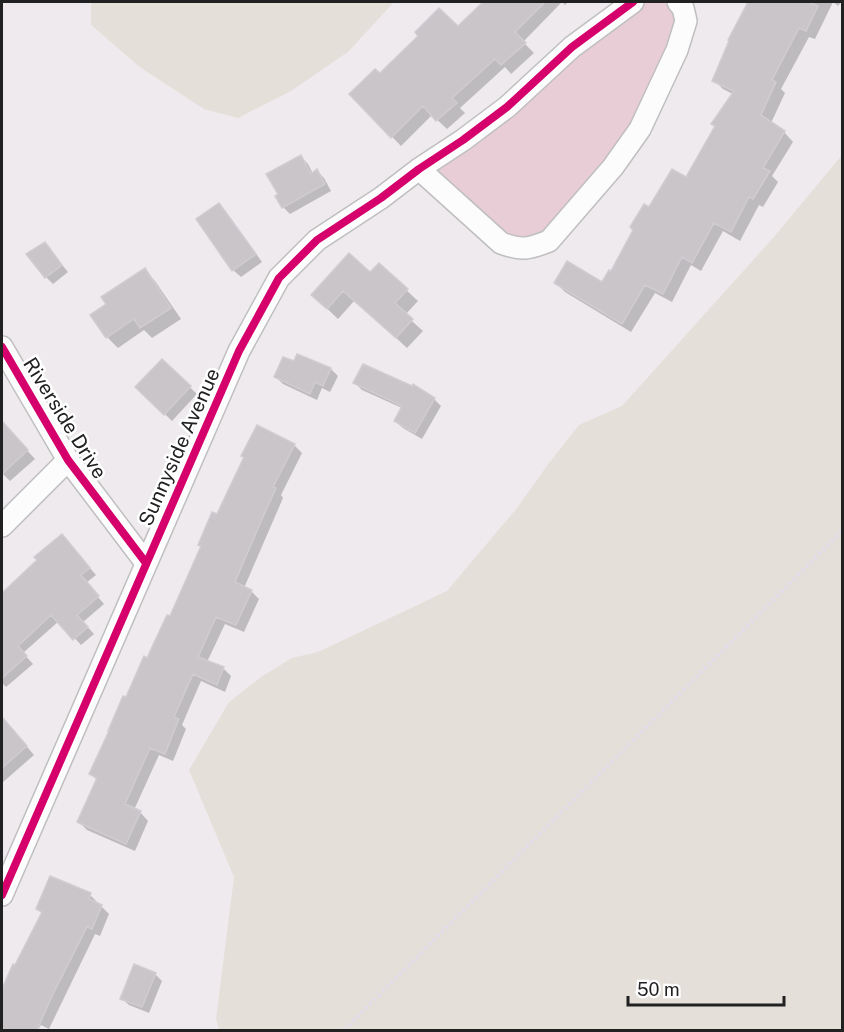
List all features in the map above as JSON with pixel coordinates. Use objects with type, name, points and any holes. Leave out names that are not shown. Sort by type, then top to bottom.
[{"type":"street","name":"Sunnyside Avenue","points":[[2,895],[239,351],[279,278],[317,240],[381,198],[507,107],[572,47],[633,2]]},
{"type":"street","points":[[419,170],[501,243],[517,249],[535,247],[549,241],[613,167],[640,129],[676,50],[686,21],[683,8],[678,2]]},
{"type":"street","name":"Riverside Drive","points":[[2,347],[68,460],[147,563]]},
{"type":"street","points":[[2,526],[68,460]]},
{"type":"path","points":[[344,1030],[843,531]]},
{"type":"shaded area","points":[[91,2],[394,2],[348,52],[291,91],[238,118],[204,109],[141,68],[91,25]]},
{"type":"shaded area","points":[[633,2],[678,2],[683,8],[640,129],[549,241],[517,249],[419,170]]},
{"type":"shaded area","points":[[842,155],[842,1030],[219,1030],[216,1019],[234,877],[189,770],[229,702],[261,677],[292,658],[318,652],[447,591],[517,508],[579,425],[622,406],[773,238]]},
{"type":"building","points":[[483,2],[545,2],[515,32],[526,43],[501,65],[495,59],[452,98],[457,103],[436,121],[423,106],[391,138],[349,94],[375,69],[380,73],[418,36],[415,32],[439,8],[458,26]]},
{"type":"building","points":[[748,2],[809,2],[818,6],[806,31],[799,28],[772,80],[776,82],[761,115],[785,131],[763,168],[770,171],[753,199],[749,197],[731,232],[714,223],[692,263],[682,257],[663,294],[645,285],[622,324],[554,283],[567,261],[602,282],[609,270],[611,271],[633,230],[630,227],[644,204],[649,207],[672,169],[686,177],[715,126],[711,124],[734,91],[712,81],[728,40]]},
{"type":"building","points":[[301,155],[311,174],[317,169],[325,184],[282,208],[275,196],[278,194],[266,174]]},
{"type":"building","points":[[219,203],[256,254],[232,271],[196,219]]},
{"type":"building","points":[[45,242],[62,265],[45,278],[26,254]]},
{"type":"building","points":[[349,253],[370,272],[379,263],[408,289],[395,303],[413,319],[396,338],[343,291],[327,309],[311,295]]},
{"type":"building","points":[[145,268],[171,308],[140,328],[134,319],[106,338],[90,315],[106,304],[101,297]]},
{"type":"building","points":[[297,354],[331,368],[323,386],[315,382],[310,394],[274,377],[283,357],[294,361]]},
{"type":"building","points":[[162,359],[191,386],[164,415],[135,387]]},
{"type":"building","points":[[363,364],[412,386],[413,384],[435,398],[415,433],[394,421],[402,406],[353,383]]},
{"type":"building","points":[[2,421],[28,450],[2,474]]},
{"type":"building","points":[[257,425],[295,444],[273,487],[276,488],[235,582],[252,590],[236,625],[216,617],[198,657],[224,667],[217,685],[193,674],[174,717],[179,719],[165,754],[150,748],[125,804],[141,811],[126,844],[77,822],[97,778],[89,774],[123,696],[126,697],[144,656],[147,658],[167,615],[170,616],[201,546],[198,545],[212,512],[217,514],[244,457],[241,456]]},
{"type":"building","points":[[62,534],[90,568],[81,575],[99,596],[77,615],[88,627],[73,640],[51,615],[18,646],[27,656],[2,678],[2,593],[37,560],[34,557]]},
{"type":"building","points":[[2,717],[27,746],[2,768]]},
{"type":"building","points":[[50,876],[91,893],[89,899],[102,905],[92,929],[87,927],[37,1030],[2,1030],[2,989],[42,912],[36,909]]},
{"type":"building","points":[[134,964],[156,973],[142,1007],[120,999]]},
{"type":"cycle path","points":[[2,895],[239,351],[279,278],[317,240],[381,198],[507,107],[572,47],[633,2]]},
{"type":"cycle path","points":[[2,347],[68,460],[146,563]]}]
